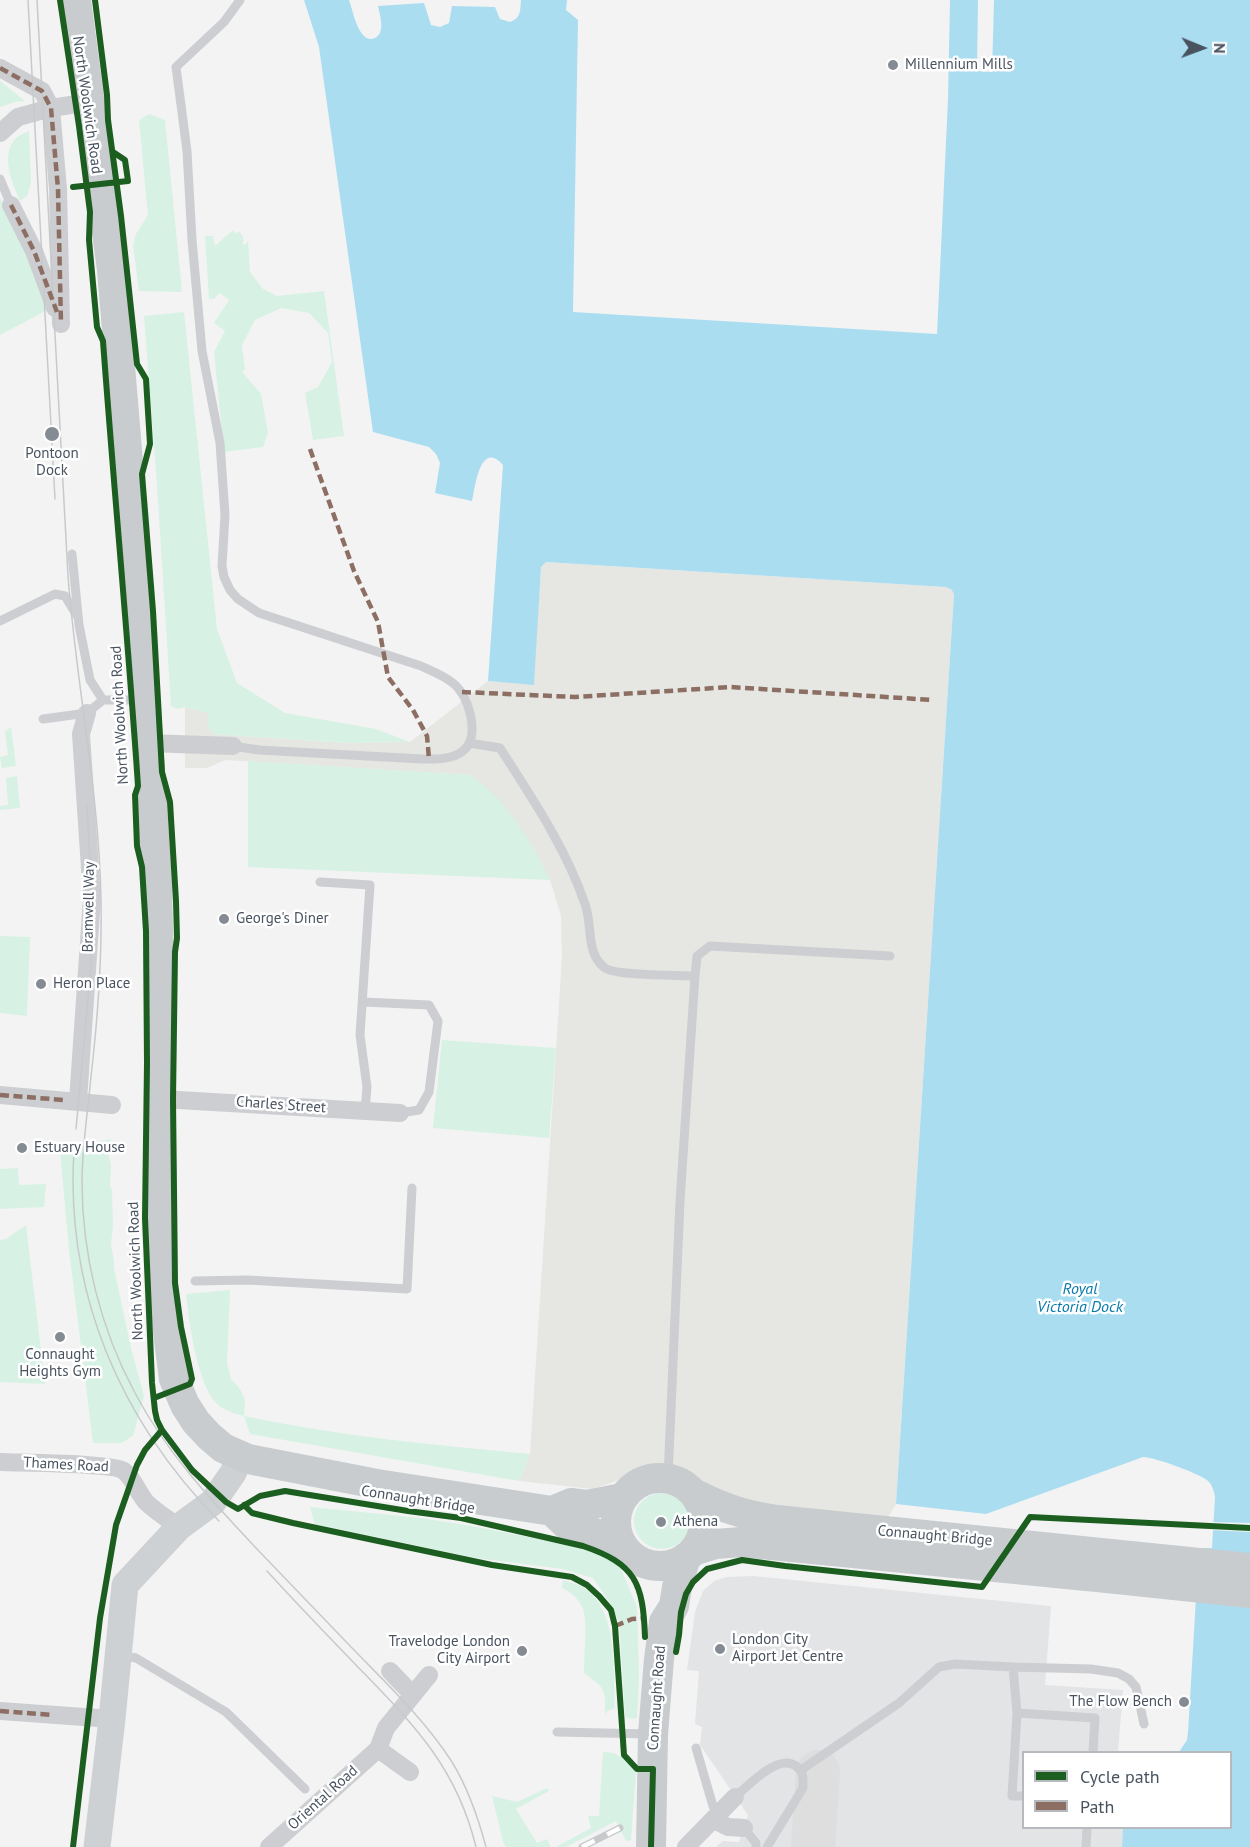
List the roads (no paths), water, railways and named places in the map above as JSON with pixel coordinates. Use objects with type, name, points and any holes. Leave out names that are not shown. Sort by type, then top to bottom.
[{"type":"main road","name":"North Woolwich Road","points":[[76,0],[113,281],[136,559],[157,882],[162,1285],[174,1379],[185,1405],[196,1422],[223,1448],[240,1456]]},
{"type":"main road","name":"Connaught Bridge","points":[[240,1456],[377,1484],[552,1511],[571,1503],[587,1505],[622,1498]]},
{"type":"main road","points":[[650,1478],[668,1478],[683,1484],[695,1494],[701,1505],[704,1529],[700,1541],[690,1554],[669,1566],[654,1566],[636,1559],[620,1542],[616,1527],[616,1512],[622,1498],[634,1485],[650,1478]]},
{"type":"main road","name":"Connaught Bridge","points":[[695,1494],[741,1514],[848,1540],[1250,1593]]},
{"type":"main road","name":"Connaught Bridge","points":[[552,1511],[568,1526],[584,1529],[620,1542]]},
{"type":"main road","name":"Connaught Bridge","points":[[690,1554],[716,1545],[741,1542],[848,1540],[1250,1568]]},
{"type":"main road","name":"Connaught Road","points":[[651,1847],[655,1694],[664,1622],[674,1605],[677,1587],[690,1554]]},
{"type":"main road","name":"Connaught Road","points":[[646,1564],[664,1622]]},
{"type":"street","points":[[0,68],[42,91],[51,108],[58,189],[61,324],[34,251],[11,205]]},
{"type":"street","points":[[0,133],[18,117],[51,108],[90,102]]},
{"type":"street","name":"Bramwell Way","points":[[71,1100],[92,898],[81,734],[87,713]]},
{"type":"street","points":[[148,743],[233,746]]},
{"type":"street","points":[[0,1095],[112,1105]]},
{"type":"street","name":"Charles Street","points":[[161,1098],[400,1113]]},
{"type":"street","points":[[97,1847],[125,1585],[179,1527],[213,1502],[233,1473],[240,1456]]},
{"type":"street","name":"Thames Road","points":[[0,1462],[98,1466],[122,1470],[145,1501],[179,1527]]},
{"type":"street","points":[[390,1671],[413,1695]]},
{"type":"street","name":"Oriental Road","points":[[268,1847],[378,1749],[386,1728],[429,1675]]},
{"type":"street","points":[[0,1711],[112,1719]]},
{"type":"street","points":[[378,1749],[410,1772]]},
{"type":"street","points":[[686,1847],[735,1797]]},
{"type":"street","points":[[716,1817],[728,1827],[744,1828]]},
{"type":"lane","points":[[233,746],[259,750],[438,759],[455,756],[462,752],[469,743],[471,731],[470,713],[462,692],[454,683],[421,666],[259,613],[238,599],[230,590],[224,577],[221,556],[225,515],[220,443],[202,351],[187,151],[176,67],[224,22],[240,0]]},
{"type":"lane","points":[[0,179],[11,205]]},
{"type":"lane","points":[[72,554],[78,618],[90,680],[103,700]]},
{"type":"lane","points":[[0,621],[55,594],[65,596],[78,618]]},
{"type":"lane","points":[[43,719],[87,713],[103,700],[145,700]]},
{"type":"lane","points":[[469,743],[500,748],[533,799],[562,851],[586,906],[596,958],[607,969],[627,973],[695,976]]},
{"type":"lane","points":[[320,882],[370,885],[360,1035],[367,1087],[366,1111]]},
{"type":"lane","points":[[668,1478],[680,1201],[697,957],[710,946],[890,957]]},
{"type":"lane","points":[[363,1002],[429,1005],[438,1021],[429,1092],[419,1110],[400,1113]]},
{"type":"lane","points":[[195,1281],[248,1280],[407,1289],[412,1188]]},
{"type":"lane","points":[[118,1654],[136,1658],[226,1712],[305,1789]]},
{"type":"lane","points":[[801,1770],[899,1703],[939,1667],[955,1664],[1091,1669],[1118,1673],[1129,1679],[1136,1687],[1144,1724]]},
{"type":"lane","points":[[1013,1667],[1017,1713],[1012,1796],[1022,1796]]},
{"type":"lane","points":[[1017,1713],[1095,1718],[1093,1751]]},
{"type":"lane","points":[[557,1732],[653,1734]]},
{"type":"lane","points":[[696,1748],[716,1817]]},
{"type":"lane","points":[[735,1797],[779,1762],[790,1762],[801,1770],[804,1777],[803,1788],[767,1847]]},
{"type":"lane","points":[[744,1828],[756,1843],[756,1847]]},
{"type":"lane","points":[[1086,1847],[1087,1829]]},
{"type":"water","name":"Royal Victoria Dock","points":[[304,0],[349,0],[360,31],[366,38],[371,39],[376,37],[381,30],[378,6],[424,3],[431,25],[440,27],[449,23],[452,6],[495,7],[500,19],[510,22],[518,16],[521,0],[567,0],[566,10],[578,20],[573,312],[937,334],[948,99],[950,0],[1250,0],[1250,1847],[1122,1847],[1123,1829],[1232,1829],[1232,1751],[1180,1751],[1187,1740],[1188,1732],[1199,1548],[1212,1548],[1215,1497],[1209,1482],[1176,1466],[1143,1457],[986,1514],[896,1504],[954,594],[951,589],[945,587],[546,562],[541,567],[534,685],[488,681],[503,465],[489,458],[484,462],[477,477],[472,501],[435,493],[440,463],[436,454],[429,447],[373,432],[319,47]]},
{"type":"tram line","points":[[28,0],[55,499]]},
{"type":"tram line","points":[[37,0],[68,576],[92,777],[101,899],[99,988],[82,1182],[85,1236],[95,1290],[112,1343],[135,1393],[147,1415],[175,1455],[256,1548],[393,1690],[430,1732],[452,1762],[468,1792],[486,1847]]},
{"type":"tram line","points":[[76,1129],[91,967],[92,901],[87,806]]},
{"type":"tram line","points":[[74,1150],[74,1203],[79,1254],[90,1304],[106,1351],[127,1397],[153,1441],[184,1482],[219,1521]]},
{"type":"tram line","points":[[267,1571],[396,1706],[430,1747],[457,1792],[476,1847]]},
{"type":"railway","points":[[582,1847],[620,1828]]},
{"type":"place","name":"Millennium Mills","points":[[893,65]]},
{"type":"place","name":"Pontoon Dock","points":[[52,434]]},
{"type":"place","name":"George's Diner","points":[[224,919]]},
{"type":"place","name":"Heron Place","points":[[41,984]]},
{"type":"place","name":"Estuary House","points":[[22,1148]]},
{"type":"place","name":"Connaught Heights Gym","points":[[60,1337]]},
{"type":"place","name":"Athena","points":[[661,1522]]},
{"type":"place","name":"London City Airport Jet Centre","points":[[720,1649]]},
{"type":"place","name":"Travelodge London City Airport","points":[[522,1651]]},
{"type":"place","name":"The Flow Bench","points":[[1184,1702]]}]
